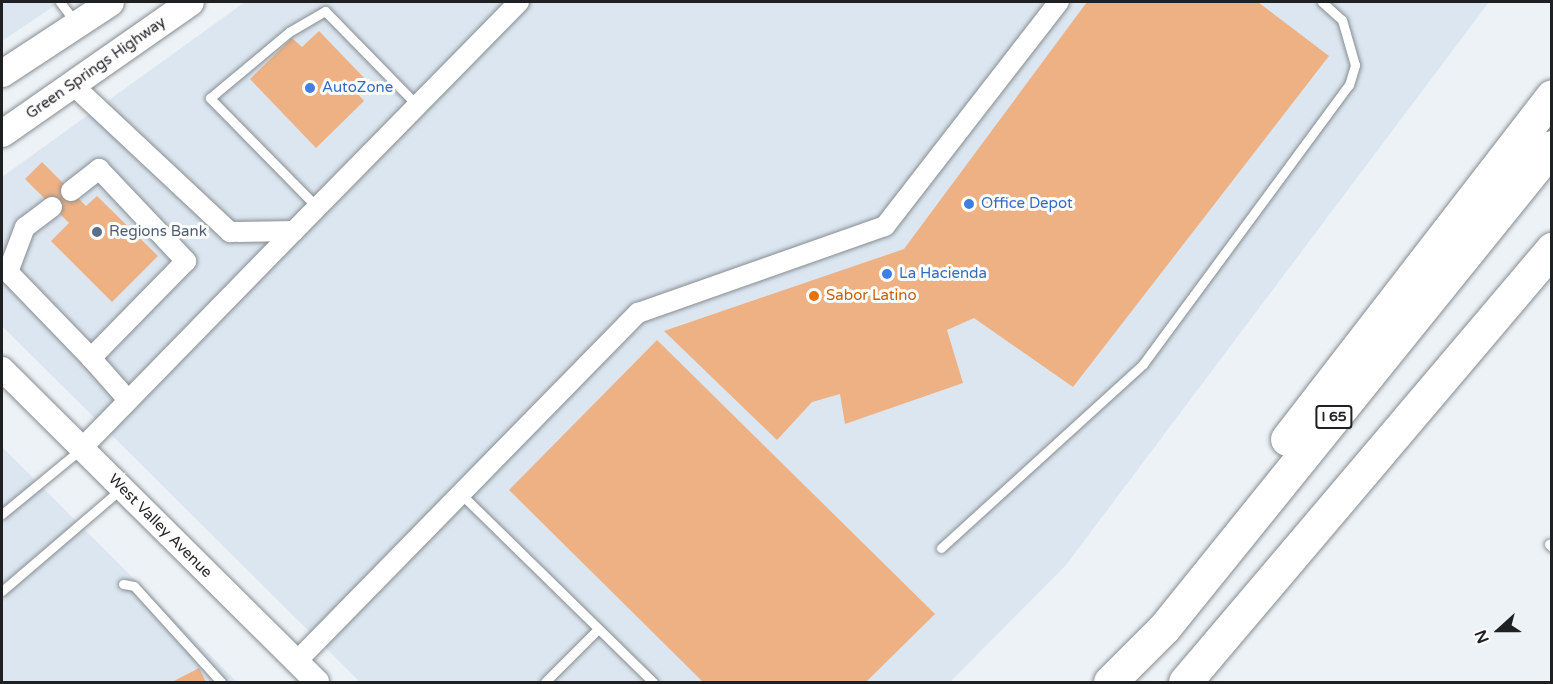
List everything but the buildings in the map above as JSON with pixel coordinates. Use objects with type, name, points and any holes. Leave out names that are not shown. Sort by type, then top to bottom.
[{"type":"highway","points":[[1164,628],[1228,517],[1551,96]]},
{"type":"highway","name":"I 65","points":[[1110,682],[1164,628],[1551,147]]},
{"type":"highway","points":[[1185,682],[1506,307],[1551,249]]},
{"type":"highway","points":[[1506,307],[1551,276]]},
{"type":"main road","points":[[2,73],[110,2]]},
{"type":"main road","name":"Green Springs Highway","points":[[2,133],[74,86],[190,2]]},
{"type":"street","points":[[82,448],[519,2]]},
{"type":"street","points":[[296,662],[638,313],[885,226],[1059,2]]},
{"type":"street","points":[[74,86],[230,232],[294,231]]},
{"type":"street","points":[[71,191],[99,169],[186,261],[91,358]]},
{"type":"street","points":[[52,207],[26,227],[8,272],[128,400]]},
{"type":"street","name":"West Valley Avenue","points":[[2,369],[317,682]]},
{"type":"lane","points":[[60,2],[76,24]]},
{"type":"lane","points":[[941,548],[1143,364],[1349,85],[1355,65],[1342,20],[1322,2]]},
{"type":"lane","points":[[317,207],[210,98],[289,32],[325,11],[417,105]]},
{"type":"lane","points":[[2,514],[82,448]]},
{"type":"lane","points":[[2,591],[122,488]]},
{"type":"lane","points":[[461,494],[653,682]]},
{"type":"lane","points":[[123,584],[134,586],[222,682]]},
{"type":"lane","points":[[545,682],[598,629]]},
{"type":"shaded area","points":[[2,2],[60,2],[2,41]]},
{"type":"shaded area","points":[[245,2],[1489,2],[1066,565],[950,682],[360,682],[2,326],[2,177]]},
{"type":"shaded area","points":[[2,447],[237,682],[2,682]]},
{"type":"place","name":"AutoZone","points":[[310,88]]},
{"type":"place","name":"Office Depot","points":[[969,204]]},
{"type":"place","name":"Regions Bank","points":[[97,232]]},
{"type":"place","name":"La Hacienda","points":[[887,274]]},
{"type":"place","name":"Sabor Latino","points":[[814,296]]}]
